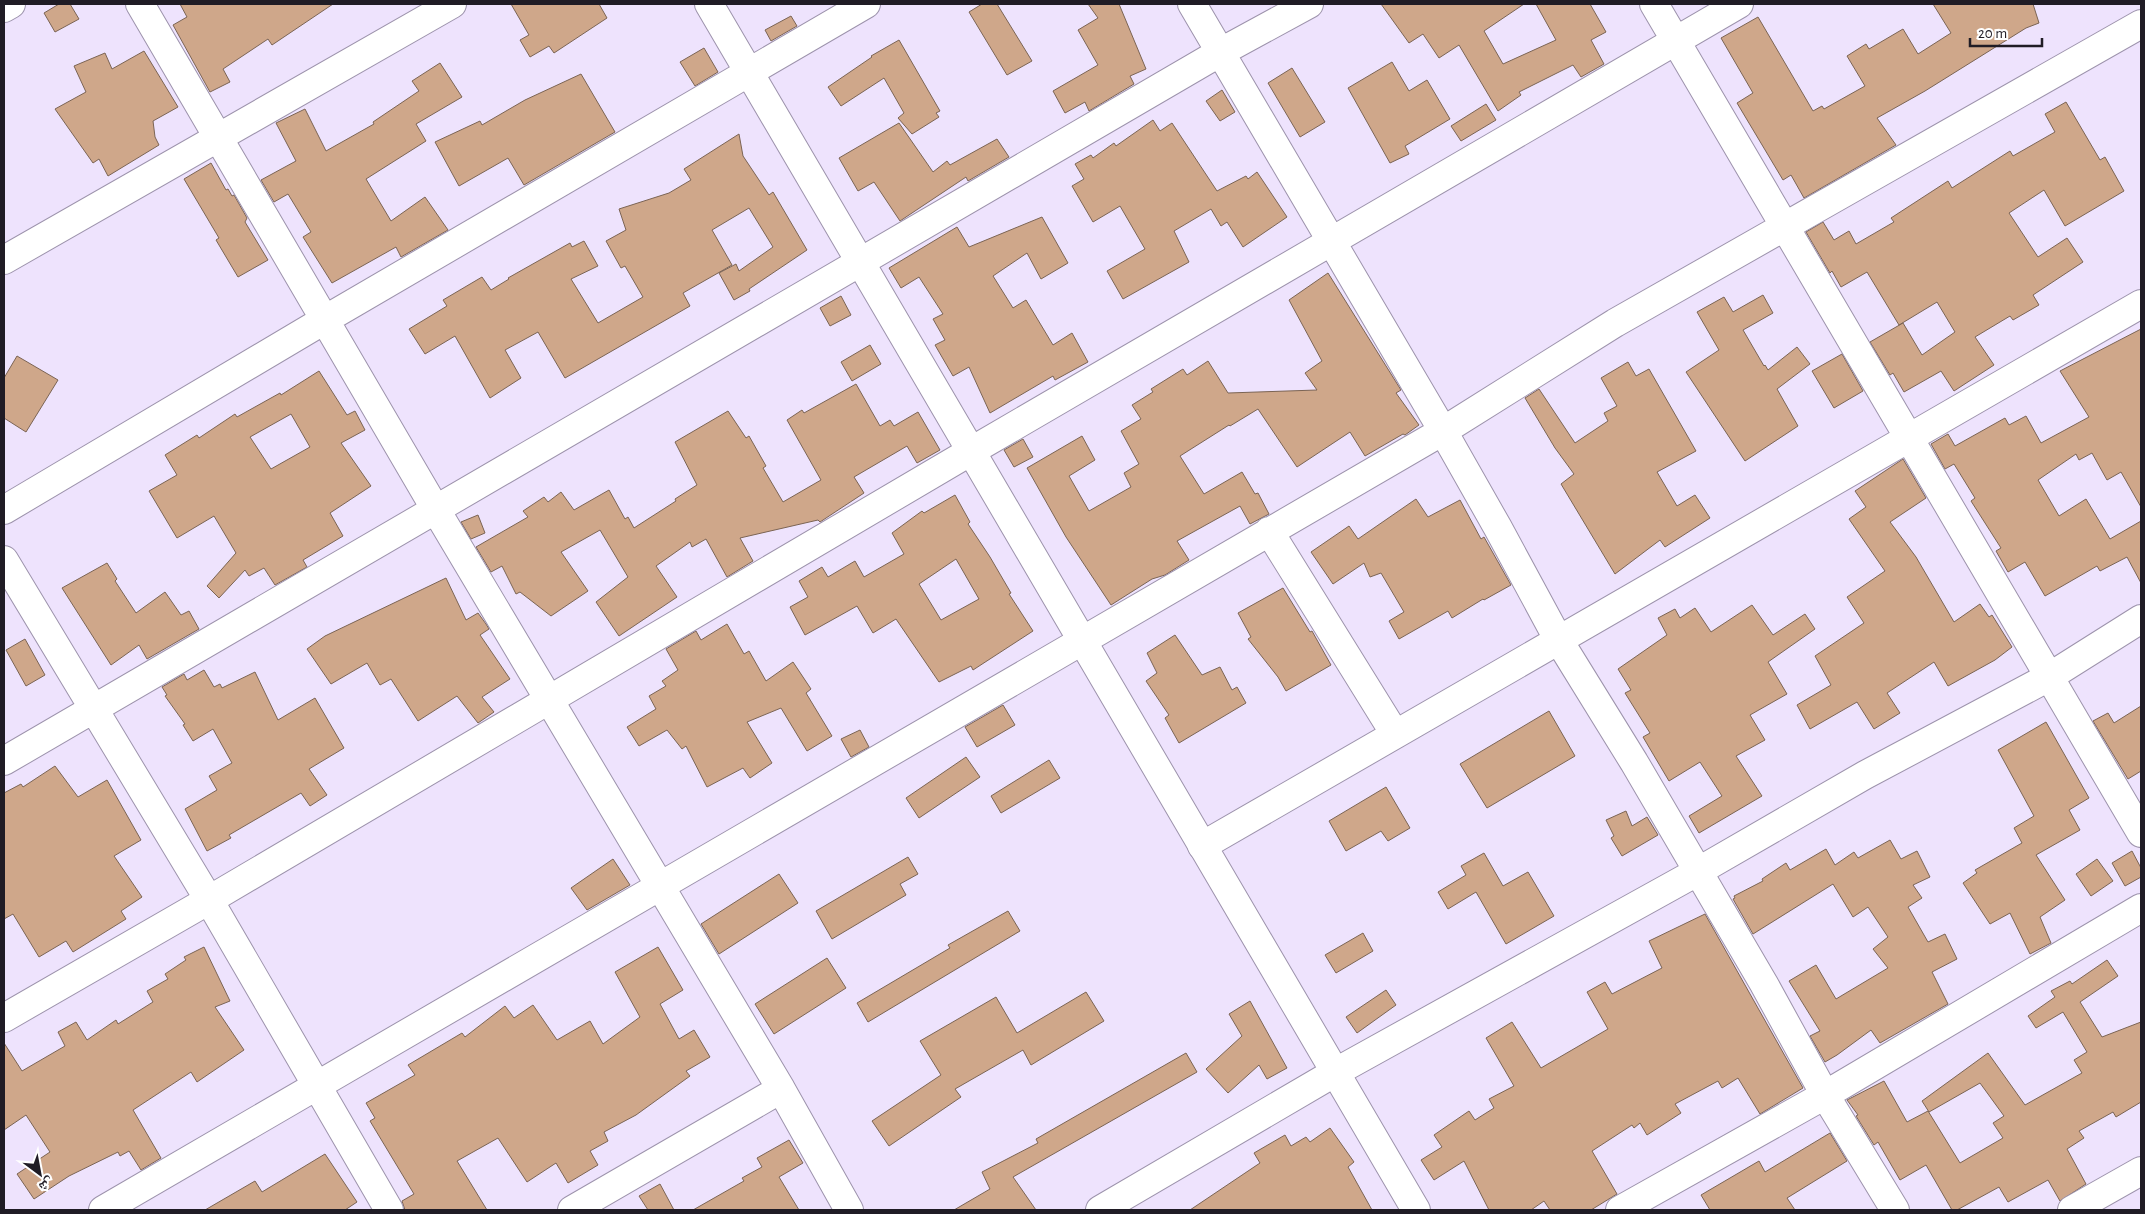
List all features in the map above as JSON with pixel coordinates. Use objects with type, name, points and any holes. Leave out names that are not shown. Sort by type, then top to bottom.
[{"type":"street","points":[[4,8],[11,4]]},
{"type":"street","points":[[140,4],[436,510],[551,700],[659,886],[781,1089],[850,1210]]},
{"type":"street","points":[[4,260],[452,4]]},
{"type":"street","points":[[709,4],[862,262],[1334,1073],[1416,1210]]},
{"type":"street","points":[[4,510],[326,319],[866,4]]},
{"type":"street","points":[[1192,4],[1219,53],[1443,431],[1558,640],[1634,762],[1696,872],[1764,984],[1825,1095],[1895,1210]]},
{"type":"street","points":[[4,761],[1219,53],[1309,4]]},
{"type":"street","points":[[1654,4],[1907,438],[2141,833]]},
{"type":"street","points":[[4,1018],[551,700],[972,450],[1331,243],[1738,4]]},
{"type":"street","points":[[103,1210],[1443,431],[1615,323],[2141,24]]},
{"type":"street","points":[[1202,846],[2141,304]]},
{"type":"street","points":[[1269,531],[1395,734]]},
{"type":"street","points":[[4,560],[209,900],[389,1210]]},
{"type":"street","points":[[1100,1210],[1334,1073],[1696,872],[1864,775],[2049,677],[2141,619]]},
{"type":"street","points":[[1620,1210],[1825,1095],[2141,908]]},
{"type":"street","points":[[572,1210],[781,1089]]},
{"type":"street","points":[[2072,1210],[2141,1171]]},
{"type":"building","points":[[59,4],[70,4],[79,19],[55,32],[44,13]]},
{"type":"building","points":[[180,4],[333,4],[272,45],[268,39],[223,69],[230,82],[210,92],[173,25],[187,17]]},
{"type":"building","points":[[511,4],[599,4],[607,18],[554,53],[549,46],[530,57],[520,40],[529,35]]},
{"type":"building","points":[[982,4],[997,4],[1032,61],[1007,75],[969,12]]},
{"type":"building","points":[[1088,4],[1119,4],[1146,69],[1130,76],[1134,84],[1089,111],[1085,102],[1065,113],[1053,91],[1098,65],[1078,30],[1098,18]]},
{"type":"building","points":[[1381,4],[1524,4],[1484,31],[1503,64],[1556,40],[1536,4],[1590,4],[1606,32],[1591,40],[1604,64],[1581,77],[1573,65],[1519,92],[1521,95],[1498,111],[1459,45],[1439,58],[1423,34],[1409,43]]},
{"type":"building","points":[[1933,4],[2033,4],[2039,23],[2026,28],[1925,91],[1877,118],[1896,145],[1804,198],[1791,175],[1783,180],[1737,103],[1753,93],[1721,38],[1758,17],[1813,111],[1822,106],[1824,109],[1865,86],[1847,56],[1866,44],[1869,49],[1903,29],[1918,54],[1951,33]]},
{"type":"building","points":[[791,16],[797,26],[771,41],[765,30]]},
{"type":"building","points":[[899,40],[940,111],[936,113],[939,117],[912,134],[898,118],[904,113],[884,78],[841,106],[828,87],[871,56]]},
{"type":"building","points":[[704,48],[718,72],[695,86],[680,62]]},
{"type":"building","points":[[144,51],[178,107],[153,121],[155,137],[159,145],[108,176],[99,159],[93,163],[55,109],[86,92],[74,66],[105,53],[112,69]]},
{"type":"building","points":[[1392,62],[1409,91],[1427,80],[1450,119],[1405,146],[1409,154],[1390,163],[1348,88]]},
{"type":"building","points":[[440,63],[462,97],[416,124],[426,141],[366,179],[391,221],[425,197],[448,230],[401,257],[396,247],[332,283],[303,237],[311,232],[288,194],[274,202],[261,180],[296,161],[276,123],[305,109],[326,151],[374,124],[373,122],[419,91],[412,81]]},
{"type":"building","points":[[1292,68],[1325,122],[1300,137],[1268,83]]},
{"type":"building","points":[[581,74],[615,132],[524,185],[508,158],[459,186],[435,142],[480,121],[482,125],[525,100]]},
{"type":"building","points":[[1222,90],[1235,112],[1220,121],[1206,101]]},
{"type":"building","points":[[2066,102],[2100,160],[2105,157],[2124,191],[2065,226],[2044,190],[2009,213],[2038,257],[2067,238],[2083,262],[2033,295],[2039,305],[2013,320],[2010,316],[1975,337],[1994,365],[1954,391],[1941,371],[1904,392],[1893,373],[1890,375],[1870,342],[1903,323],[1922,355],[1955,332],[1937,302],[1899,325],[1867,272],[1841,287],[1832,271],[1830,273],[1806,232],[1823,222],[1834,240],[1849,231],[1856,244],[1894,222],[1891,218],[1948,181],[1952,188],[2010,151],[2013,156],[2055,132],[2045,114]]},
{"type":"building","points":[[1486,104],[1496,120],[1461,141],[1451,126]]},
{"type":"building","points":[[1153,120],[1160,131],[1172,123],[1217,191],[1246,176],[1248,179],[1257,172],[1287,217],[1243,247],[1227,222],[1221,226],[1211,209],[1174,231],[1189,262],[1123,299],[1107,271],[1145,249],[1120,206],[1093,222],[1072,186],[1084,179],[1075,164],[1091,155],[1093,158],[1114,143],[1116,146]]},
{"type":"building","points":[[899,123],[933,172],[947,161],[950,165],[997,139],[1009,157],[968,181],[966,177],[900,221],[874,182],[858,191],[839,158]]},
{"type":"building","points":[[739,134],[743,156],[769,195],[773,192],[807,250],[749,289],[750,291],[734,300],[719,273],[736,264],[739,271],[773,247],[749,208],[712,230],[732,265],[683,293],[690,306],[565,378],[538,332],[505,350],[521,378],[490,398],[455,336],[425,354],[409,329],[447,306],[443,300],[482,277],[491,290],[508,278],[570,243],[572,247],[584,241],[598,266],[571,279],[598,323],[643,297],[625,266],[621,268],[606,241],[626,230],[619,209],[669,193],[691,180],[684,169]]},
{"type":"building","points":[[211,163],[226,190],[228,189],[232,196],[234,195],[247,218],[245,222],[268,260],[238,277],[216,240],[219,238],[184,179]]},
{"type":"building","points":[[1042,217],[1068,263],[1041,279],[1027,253],[993,276],[1013,308],[1026,300],[1053,345],[1072,333],[1088,362],[1055,380],[1053,376],[990,413],[969,367],[953,376],[935,345],[945,340],[933,319],[943,314],[919,277],[901,288],[889,268],[957,227],[969,247]]},
{"type":"building","points":[[1328,273],[1401,390],[1396,393],[1419,425],[1405,435],[1403,434],[1365,456],[1350,432],[1297,467],[1258,409],[1229,425],[1180,456],[1204,494],[1242,472],[1255,494],[1258,493],[1269,514],[1250,524],[1240,506],[1177,541],[1189,560],[1165,575],[1152,579],[1111,605],[1066,537],[1027,468],[1082,436],[1095,460],[1069,476],[1089,511],[1131,487],[1124,473],[1139,464],[1121,431],[1141,419],[1132,405],[1153,392],[1151,389],[1183,369],[1187,375],[1208,361],[1228,393],[1317,390],[1305,373],[1322,361],[1289,300]]},
{"type":"building","points":[[1763,295],[1773,313],[1743,330],[1764,366],[1768,370],[1797,347],[1810,364],[1777,389],[1798,426],[1745,461],[1686,372],[1719,350],[1697,312],[1724,297],[1733,312]]},
{"type":"building","points":[[841,296],[851,315],[830,326],[820,308]]},
{"type":"building","points":[[2141,329],[2141,507],[2121,472],[2107,480],[2092,453],[2079,460],[2076,454],[2038,480],[2059,516],[2086,499],[2110,539],[2141,521],[2141,583],[2127,557],[2100,571],[2097,566],[2045,596],[2025,562],[2008,572],[1996,551],[2001,548],[1971,501],[1975,498],[1954,464],[1945,469],[1931,444],[1948,434],[1955,446],[2005,418],[2009,425],[2026,416],[2041,443],[2089,417],[2060,371]]},
{"type":"building","points":[[870,345],[881,364],[852,381],[841,362]]},
{"type":"building","points":[[1842,354],[1863,391],[1834,408],[1812,371]]},
{"type":"building","points":[[17,356],[58,380],[26,432],[4,418],[4,378]]},
{"type":"building","points":[[1628,362],[1636,376],[1649,369],[1696,451],[1657,472],[1677,506],[1695,495],[1710,518],[1665,547],[1660,540],[1615,574],[1561,484],[1574,474],[1555,448],[1525,398],[1539,389],[1575,443],[1608,421],[1604,413],[1617,406],[1601,378]]},
{"type":"building","points":[[319,371],[347,415],[355,411],[365,430],[341,443],[371,486],[330,513],[343,536],[303,560],[307,567],[275,585],[264,568],[249,576],[245,570],[219,598],[207,586],[236,553],[214,516],[177,538],[149,491],[177,475],[165,455],[197,435],[199,438],[235,414],[237,417],[280,393],[281,395]],"holes":[[[291,414],[310,447],[271,469],[250,437]]]},
{"type":"building","points":[[856,384],[880,426],[890,420],[894,426],[918,412],[940,450],[917,463],[907,446],[854,477],[864,493],[820,522],[818,520],[740,538],[753,561],[727,577],[706,539],[692,547],[690,542],[656,566],[677,597],[619,636],[596,602],[628,577],[600,530],[561,552],[588,591],[551,616],[520,592],[516,594],[502,566],[491,572],[476,547],[528,517],[523,511],[544,497],[548,502],[561,492],[574,510],[609,490],[625,519],[628,517],[634,528],[697,485],[675,442],[728,411],[746,438],[749,436],[766,466],[763,468],[783,502],[821,480],[787,420],[802,410],[804,413]]},
{"type":"building","points":[[1023,439],[1033,457],[1014,467],[1004,450]]},
{"type":"building","points":[[1903,459],[1926,498],[1890,522],[1916,557],[1954,622],[1980,604],[1989,617],[1992,615],[2012,647],[1995,660],[1948,686],[1934,662],[1887,693],[1900,713],[1874,729],[1857,702],[1810,729],[1797,705],[1831,685],[1815,656],[1864,623],[1847,597],[1885,571],[1849,519],[1866,507],[1855,491]]},
{"type":"building","points":[[955,495],[970,522],[968,524],[990,557],[1011,593],[1009,594],[1033,631],[973,670],[971,666],[939,682],[896,619],[873,633],[857,606],[805,635],[790,607],[808,597],[799,581],[822,567],[828,577],[855,561],[864,577],[904,554],[892,533],[922,511],[924,513]],"holes":[[[956,559],[979,599],[941,620],[919,584]]]},
{"type":"building","points":[[1416,499],[1428,517],[1460,500],[1481,539],[1484,537],[1511,585],[1452,618],[1448,611],[1399,639],[1389,621],[1404,612],[1381,573],[1370,577],[1364,563],[1333,584],[1311,552],[1349,526],[1358,539]]},
{"type":"building","points":[[478,515],[485,533],[471,539],[461,522]]},
{"type":"building","points":[[107,563],[117,579],[115,581],[136,613],[165,592],[181,615],[189,611],[199,629],[147,659],[139,645],[111,665],[62,588]]},
{"type":"building","points":[[446,578],[466,620],[478,613],[486,624],[489,629],[480,635],[510,679],[482,697],[494,712],[478,723],[457,696],[418,721],[391,679],[380,685],[367,663],[331,684],[307,649],[325,636]]},
{"type":"building","points":[[1283,588],[1310,632],[1312,631],[1331,665],[1286,691],[1278,677],[1248,639],[1251,637],[1238,613]]},
{"type":"building","points":[[1752,605],[1773,635],[1805,614],[1815,629],[1768,662],[1787,694],[1750,715],[1765,740],[1736,756],[1762,796],[1699,833],[1689,816],[1722,796],[1700,762],[1669,781],[1643,737],[1650,733],[1625,693],[1631,690],[1618,669],[1667,635],[1658,618],[1675,609],[1680,618],[1695,608],[1711,632]]},
{"type":"building","points":[[727,624],[744,654],[749,651],[766,681],[793,662],[811,689],[806,693],[832,736],[807,751],[781,708],[747,722],[772,763],[750,778],[743,768],[707,787],[686,746],[682,749],[667,730],[639,746],[627,727],[656,709],[649,696],[666,686],[662,681],[678,670],[666,649],[696,631],[701,640]]},
{"type":"building","points":[[1175,635],[1202,675],[1220,667],[1232,690],[1237,687],[1246,703],[1179,743],[1165,718],[1169,715],[1146,681],[1157,673],[1147,653]]},
{"type":"building","points":[[25,639],[45,675],[26,686],[6,650]]},
{"type":"building","points":[[204,670],[214,687],[220,684],[222,688],[255,672],[278,720],[315,698],[344,748],[309,769],[327,795],[310,806],[301,793],[229,835],[231,838],[207,851],[185,809],[217,790],[209,776],[232,763],[213,729],[193,741],[183,725],[185,724],[165,696],[167,695],[162,687],[184,674],[187,680]]},
{"type":"building","points":[[1003,705],[1015,725],[977,747],[965,727]]},
{"type":"building","points":[[2141,706],[2141,771],[2128,779],[2093,721],[2108,713],[2114,723]]},
{"type":"building","points":[[1549,711],[1575,756],[1487,808],[1460,764]]},
{"type":"building","points":[[2046,722],[2089,798],[2069,810],[2080,830],[2036,855],[2065,900],[2040,917],[2051,943],[2030,954],[2010,913],[1990,924],[1963,883],[1977,873],[1975,870],[2022,843],[2014,828],[2034,816],[1998,750]]},
{"type":"building","points":[[860,730],[869,747],[851,757],[841,739]]},
{"type":"building","points":[[966,757],[980,777],[919,818],[906,798]]},
{"type":"building","points":[[1049,760],[1060,778],[1001,813],[991,796]]},
{"type":"building","points":[[55,766],[78,797],[107,780],[141,840],[114,856],[142,897],[121,911],[126,919],[73,952],[66,941],[39,957],[13,914],[4,919],[4,793],[21,784],[23,787]]},
{"type":"building","points":[[1386,787],[1410,828],[1388,841],[1381,831],[1346,851],[1329,821]]},
{"type":"building","points":[[1626,811],[1632,826],[1647,817],[1658,835],[1622,856],[1611,838],[1614,836],[1606,820]]},
{"type":"building","points":[[1890,840],[1901,859],[1917,851],[1930,877],[1913,885],[1922,898],[1908,907],[1928,942],[1945,934],[1957,959],[1932,972],[1948,1004],[1880,1043],[1871,1030],[1825,1062],[1810,1036],[1820,1031],[1789,981],[1816,965],[1836,999],[1888,968],[1873,949],[1888,937],[1868,907],[1853,917],[1833,884],[1753,934],[1733,899],[1735,898],[1734,896],[1763,881],[1762,879],[1786,863],[1790,870],[1826,849],[1835,865],[1854,852],[1858,858]]},
{"type":"building","points":[[2132,851],[2141,868],[2141,877],[2125,886],[2112,863]]},
{"type":"building","points":[[1484,853],[1503,886],[1528,872],[1554,916],[1506,944],[1476,892],[1448,909],[1438,892],[1466,875],[1461,866]]},
{"type":"building","points":[[908,857],[918,874],[900,884],[906,895],[832,939],[816,911]]},
{"type":"building","points":[[613,859],[630,885],[587,910],[571,888]]},
{"type":"building","points":[[2097,859],[2113,881],[2091,896],[2076,874]]},
{"type":"building","points":[[779,874],[798,903],[719,954],[701,924]]},
{"type":"building","points":[[1008,911],[1020,931],[868,1022],[857,1003],[950,948],[948,945]]},
{"type":"building","points":[[1705,914],[1803,1088],[1760,1114],[1738,1078],[1722,1088],[1718,1081],[1675,1104],[1681,1113],[1647,1135],[1640,1123],[1634,1128],[1632,1125],[1592,1151],[1617,1194],[1591,1210],[1550,1210],[1544,1201],[1531,1210],[1489,1210],[1464,1161],[1434,1180],[1421,1160],[1442,1147],[1434,1135],[1469,1111],[1475,1120],[1494,1108],[1489,1099],[1514,1086],[1486,1038],[1512,1022],[1541,1068],[1608,1029],[1587,992],[1605,982],[1612,994],[1662,968],[1649,941]]},
{"type":"building","points":[[1363,933],[1373,951],[1336,973],[1325,955]]},
{"type":"building","points":[[204,947],[230,1001],[215,1007],[244,1050],[197,1082],[191,1072],[133,1110],[161,1158],[141,1170],[129,1151],[120,1156],[118,1152],[69,1176],[34,1199],[17,1174],[50,1152],[26,1115],[4,1130],[4,1043],[22,1071],[65,1046],[58,1032],[76,1022],[87,1040],[116,1020],[118,1024],[153,1002],[147,991],[168,979],[165,974],[186,960],[184,957]]},
{"type":"building","points":[[658,947],[683,990],[660,1004],[679,1039],[694,1030],[710,1057],[686,1071],[690,1076],[636,1115],[604,1132],[608,1141],[590,1151],[598,1165],[568,1183],[556,1163],[527,1182],[498,1138],[457,1161],[487,1210],[405,1210],[402,1201],[414,1194],[370,1121],[375,1118],[366,1103],[415,1075],[408,1065],[462,1033],[465,1037],[505,1006],[514,1018],[533,1005],[557,1040],[590,1021],[603,1044],[640,1017],[615,972]]},
{"type":"building","points":[[827,958],[846,988],[774,1034],[755,1004]]},
{"type":"building","points":[[2107,960],[2118,976],[2080,1002],[2102,1037],[2141,1022],[2141,1102],[2116,1117],[2113,1112],[2079,1131],[2084,1138],[2067,1149],[2086,1184],[2060,1201],[2048,1180],[2008,1202],[1999,1187],[1957,1210],[1952,1210],[1926,1165],[1900,1180],[1878,1142],[1874,1145],[1856,1116],[1858,1115],[1847,1100],[1884,1081],[1907,1122],[1928,1111],[1960,1163],[2003,1138],[1993,1123],[2004,1116],[1980,1083],[1929,1112],[1922,1101],[1988,1053],[2025,1105],[2082,1073],[2074,1060],[2087,1052],[2063,1012],[2036,1028],[2028,1016],[2055,997],[2051,991],[2070,981],[2072,984]]},
{"type":"building","points":[[1386,990],[1396,1005],[1357,1033],[1346,1017]]},
{"type":"building","points":[[1086,992],[1104,1021],[1031,1065],[1023,1050],[955,1089],[961,1097],[889,1146],[872,1121],[941,1075],[920,1041],[996,997],[1017,1033]]},
{"type":"building","points":[[1250,1001],[1287,1068],[1267,1079],[1259,1065],[1228,1093],[1206,1069],[1242,1036],[1229,1014]]},
{"type":"building","points":[[1186,1053],[1197,1072],[1013,1177],[1036,1210],[954,1210],[990,1189],[982,1172],[1038,1143],[1036,1139]]},
{"type":"building","points":[[1330,1128],[1354,1162],[1348,1167],[1372,1210],[1190,1210],[1260,1163],[1254,1153],[1285,1135],[1291,1146],[1306,1137],[1310,1142]]},
{"type":"building","points":[[1830,1133],[1847,1161],[1787,1198],[1795,1210],[1710,1210],[1701,1195],[1759,1161],[1765,1172]]},
{"type":"building","points":[[789,1140],[803,1163],[779,1177],[799,1210],[693,1210],[744,1181],[742,1178],[762,1167],[757,1158]]},
{"type":"building","points":[[325,1154],[357,1202],[345,1210],[205,1210],[255,1181],[262,1192]]},
{"type":"building","points":[[660,1184],[674,1210],[648,1210],[639,1196]]}]
